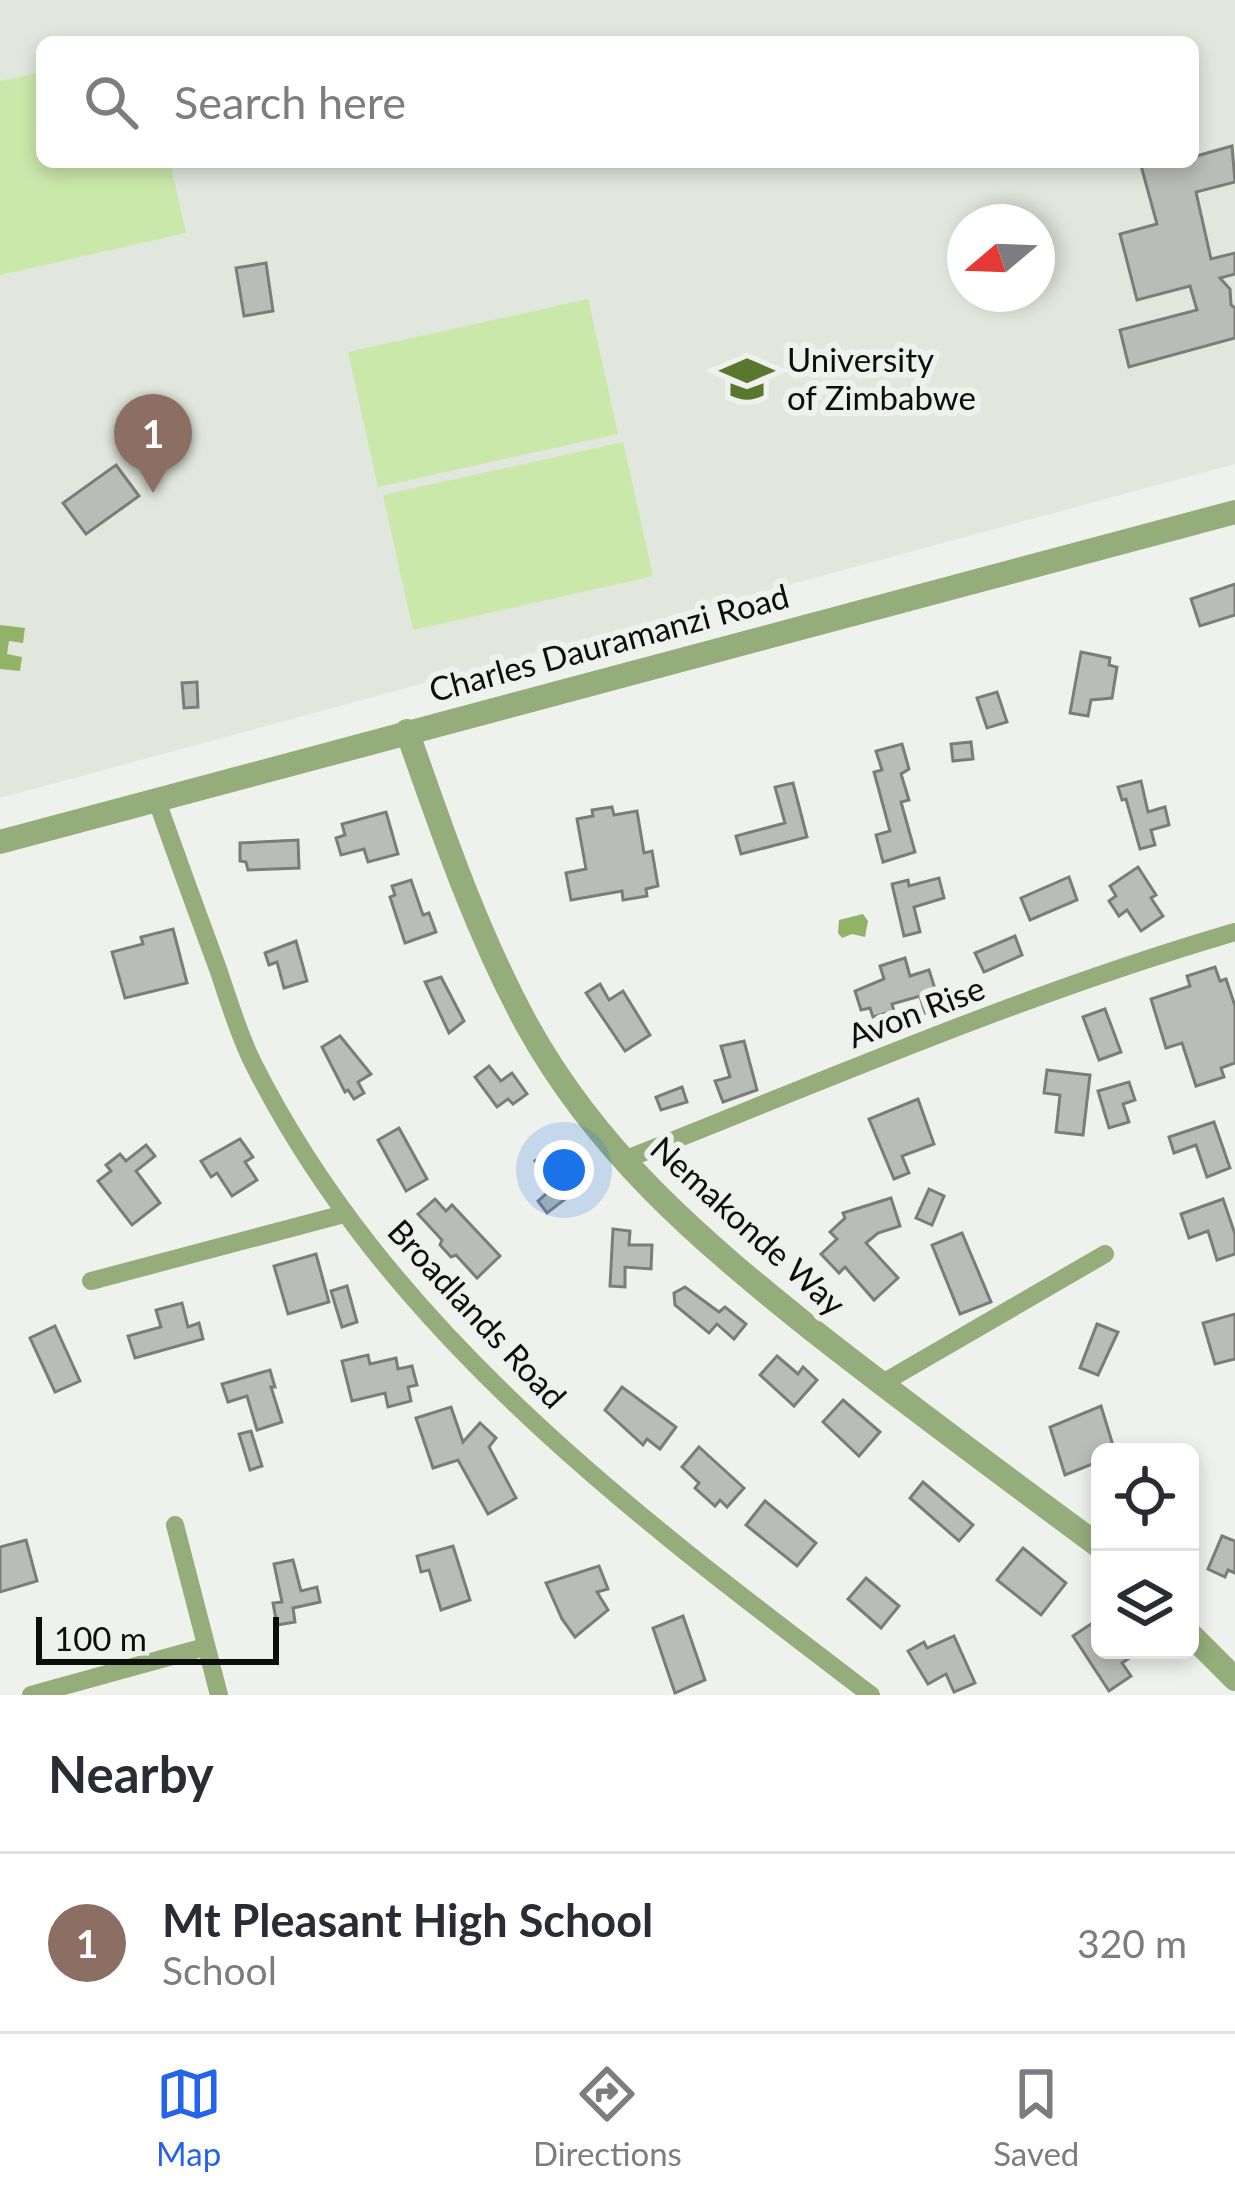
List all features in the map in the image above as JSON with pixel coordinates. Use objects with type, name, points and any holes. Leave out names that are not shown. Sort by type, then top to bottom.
[{"type":"street","name":"Charles Dauramanzi Road","points":[[0,842],[1235,512]]},
{"type":"street","name":"Nemakonde Way","points":[[407,731],[463,892],[528,1026],[573,1096],[624,1160],[653,1194],[743,1274],[1091,1540]]},
{"type":"street","name":"Broadlands Road","points":[[156,798],[254,1066],[344,1214],[408,1295],[545,1431],[685,1554],[871,1695]]},
{"type":"street","name":"Avon Rise","points":[[624,1160],[970,1022],[1147,957],[1235,932]]},
{"type":"street","points":[[91,1282],[344,1214]]},
{"type":"street","points":[[881,1384],[1105,1254]]},
{"type":"street","points":[[176,1526],[219,1695]]},
{"type":"street","points":[[1199,1643],[1235,1678]]},
{"type":"street","points":[[31,1695],[206,1647]]},
{"type":"shaded area","name":"University of Zimbabwe","points":[[0,0],[1235,0],[1235,464],[0,798]]},
{"type":"shaded area","points":[[36,73],[36,168],[171,168],[186,233],[0,275],[0,81]]},
{"type":"shaded area","points":[[588,299],[618,434],[378,487],[348,352]]},
{"type":"shaded area","points":[[623,442],[653,576],[413,630],[383,495]]},
{"type":"shaded area","points":[[0,625],[25,628],[23,643],[9,641],[7,654],[22,657],[20,671],[0,669]]},
{"type":"shaded area","points":[[863,914],[868,921],[865,937],[842,938],[839,920]]},
{"type":"building","points":[[1232,146],[1235,182],[1196,192],[1211,259],[1235,253],[1235,274],[1220,278],[1230,289],[1235,308],[1235,338],[1129,367],[1120,330],[1197,310],[1190,286],[1137,300],[1120,234],[1157,224],[1142,168],[1199,168],[1199,155]]},
{"type":"building","points":[[266,263],[273,311],[244,316],[236,268]]},
{"type":"building","points":[[116,465],[139,496],[86,534],[63,503]]},
{"type":"building","points":[[1235,584],[1235,615],[1200,626],[1191,599]]},
{"type":"building","points":[[1081,652],[1110,658],[1109,665],[1117,667],[1112,698],[1091,700],[1088,716],[1070,713]]},
{"type":"building","points":[[197,682],[198,707],[184,708],[182,683]]},
{"type":"building","points":[[997,692],[1007,722],[987,728],[977,698]]},
{"type":"building","points":[[971,742],[973,759],[953,761],[951,744]]},
{"type":"building","points":[[902,744],[909,769],[901,774],[909,800],[901,802],[915,852],[883,862],[876,835],[890,831],[874,772],[882,770],[876,751]]},
{"type":"building","points":[[1141,781],[1148,812],[1165,807],[1169,825],[1151,830],[1155,845],[1140,849],[1118,787]]},
{"type":"building","points":[[793,783],[807,837],[741,854],[736,836],[785,823],[775,787]]},
{"type":"building","points":[[612,807],[614,815],[637,811],[644,853],[652,851],[658,886],[646,889],[647,896],[623,900],[622,891],[571,900],[566,873],[586,869],[577,819],[593,816],[592,810]]},
{"type":"building","points":[[386,812],[398,854],[368,862],[364,849],[341,855],[336,838],[345,835],[342,824]]},
{"type":"building","points":[[298,840],[299,868],[248,870],[246,862],[240,861],[240,843]]},
{"type":"building","points":[[1138,867],[1163,916],[1141,931],[1127,910],[1119,916],[1109,901],[1116,896],[1110,886]]},
{"type":"building","points":[[1069,877],[1077,900],[1030,920],[1021,898]]},
{"type":"building","points":[[939,878],[944,898],[914,907],[920,932],[904,936],[892,884],[908,880],[909,886]]},
{"type":"building","points":[[411,880],[423,915],[429,913],[436,932],[405,943],[390,897],[395,895],[392,886]]},
{"type":"building","points":[[173,929],[187,983],[125,998],[112,952],[143,944],[141,937]]},
{"type":"building","points":[[1015,936],[1022,955],[984,972],[975,953]]},
{"type":"building","points":[[296,941],[307,981],[284,988],[277,962],[269,965],[265,953]]},
{"type":"building","points":[[905,958],[910,976],[929,970],[941,1008],[925,1013],[920,996],[892,1004],[894,1011],[873,1017],[870,1008],[861,1010],[855,991],[884,979],[880,966]]},
{"type":"building","points":[[1215,967],[1220,981],[1226,979],[1235,1006],[1235,1063],[1221,1068],[1224,1077],[1196,1086],[1182,1043],[1166,1048],[1151,999],[1190,986],[1187,976]]},
{"type":"building","points":[[441,977],[464,1021],[449,1033],[425,982]]},
{"type":"building","points":[[600,984],[609,1000],[623,991],[650,1035],[625,1051],[586,993]]},
{"type":"building","points":[[1105,1009],[1121,1052],[1099,1060],[1083,1017]]},
{"type":"building","points":[[340,1036],[371,1074],[358,1082],[364,1093],[354,1099],[345,1092],[322,1047]]},
{"type":"building","points":[[744,1041],[757,1090],[723,1102],[715,1081],[730,1077],[721,1046]]},
{"type":"building","points":[[489,1066],[501,1081],[512,1073],[527,1094],[513,1104],[508,1099],[497,1107],[475,1077]]},
{"type":"building","points":[[1047,1070],[1090,1075],[1083,1135],[1056,1132],[1060,1095],[1044,1093]]},
{"type":"building","points":[[1129,1082],[1135,1100],[1123,1104],[1129,1122],[1109,1128],[1098,1091]]},
{"type":"building","points":[[682,1087],[687,1102],[661,1110],[656,1097]]},
{"type":"building","points":[[918,1099],[934,1144],[902,1156],[909,1173],[894,1179],[869,1119]]},
{"type":"building","points":[[1214,1122],[1230,1168],[1207,1177],[1196,1145],[1174,1153],[1169,1137]]},
{"type":"building","points":[[399,1128],[427,1179],[406,1191],[378,1140]]},
{"type":"building","points":[[240,1139],[253,1157],[245,1162],[257,1180],[232,1196],[217,1173],[211,1177],[201,1161]]},
{"type":"building","points":[[146,1145],[155,1156],[136,1171],[160,1203],[132,1225],[98,1181],[111,1171],[106,1165],[120,1154],[126,1161]]},
{"type":"building","points":[[550,1151],[568,1177],[577,1172],[585,1184],[547,1213],[538,1201],[554,1187],[535,1161]]},
{"type":"building","points":[[929,1189],[944,1196],[932,1225],[916,1218]]},
{"type":"building","points":[[891,1198],[900,1226],[866,1243],[898,1278],[874,1300],[845,1267],[839,1273],[821,1254],[837,1239],[830,1232],[845,1218],[843,1213]]},
{"type":"building","points":[[435,1199],[446,1211],[452,1205],[500,1256],[477,1278],[456,1255],[451,1257],[418,1214]]},
{"type":"building","points":[[1223,1199],[1235,1234],[1235,1254],[1217,1260],[1208,1231],[1189,1238],[1181,1214]]},
{"type":"building","points":[[613,1229],[630,1231],[629,1245],[652,1245],[651,1269],[625,1267],[625,1287],[610,1286]]},
{"type":"building","points":[[962,1233],[991,1302],[960,1314],[932,1245]]},
{"type":"building","points":[[316,1254],[329,1302],[288,1314],[274,1266]]},
{"type":"building","points":[[347,1286],[357,1322],[342,1327],[331,1291]]},
{"type":"building","points":[[685,1287],[719,1312],[725,1307],[746,1324],[734,1339],[717,1324],[709,1333],[675,1305],[674,1293]]},
{"type":"building","points":[[182,1303],[188,1327],[199,1323],[203,1339],[135,1358],[128,1336],[161,1327],[156,1310]]},
{"type":"building","points":[[1235,1314],[1235,1359],[1215,1364],[1203,1323]]},
{"type":"building","points":[[1097,1324],[1118,1332],[1098,1375],[1080,1368]]},
{"type":"building","points":[[55,1326],[80,1381],[55,1392],[30,1338]]},
{"type":"building","points":[[368,1355],[370,1364],[396,1358],[398,1369],[412,1366],[417,1385],[408,1387],[411,1401],[388,1407],[385,1393],[352,1401],[342,1361]]},
{"type":"building","points":[[777,1356],[798,1374],[803,1367],[817,1380],[794,1406],[760,1375]]},
{"type":"building","points":[[270,1370],[282,1422],[257,1430],[247,1396],[228,1402],[222,1384]]},
{"type":"building","points":[[622,1387],[676,1427],[660,1449],[647,1439],[643,1445],[605,1410]]},
{"type":"building","points":[[843,1400],[880,1432],[859,1456],[823,1422]]},
{"type":"building","points":[[1101,1406],[1112,1443],[1091,1443],[1091,1465],[1065,1475],[1050,1427]]},
{"type":"building","points":[[451,1407],[463,1442],[480,1423],[496,1438],[489,1447],[516,1498],[488,1514],[458,1460],[433,1468],[416,1418]]},
{"type":"building","points":[[251,1431],[262,1466],[250,1470],[239,1434]]},
{"type":"building","points":[[699,1447],[744,1488],[727,1507],[720,1500],[715,1506],[695,1488],[699,1483],[682,1467]]},
{"type":"building","points":[[923,1482],[973,1525],[959,1541],[910,1498]]},
{"type":"building","points":[[765,1501],[816,1543],[797,1566],[746,1525]]},
{"type":"building","points":[[1222,1536],[1235,1541],[1235,1573],[1228,1570],[1225,1577],[1208,1569]]},
{"type":"building","points":[[26,1540],[37,1581],[0,1592],[0,1547]]},
{"type":"building","points":[[453,1546],[470,1600],[441,1610],[429,1570],[421,1572],[417,1556]]},
{"type":"building","points":[[1023,1548],[1066,1583],[1041,1615],[997,1580]]},
{"type":"building","points":[[293,1560],[301,1591],[317,1587],[320,1602],[293,1608],[295,1622],[277,1625],[273,1603],[282,1602],[274,1564]]},
{"type":"building","points":[[599,1566],[608,1589],[597,1592],[608,1610],[575,1637],[546,1583]]},
{"type":"building","points":[[866,1578],[899,1606],[881,1628],[848,1599]]},
{"type":"building","points":[[683,1616],[705,1680],[675,1693],[653,1628]]},
{"type":"building","points":[[1091,1624],[1091,1659],[1128,1659],[1122,1663],[1131,1676],[1109,1691],[1073,1636]]},
{"type":"building","points":[[954,1636],[975,1683],[954,1692],[946,1674],[928,1684],[908,1651]]},
{"type":"place","name":"University of Zimbabwe","points":[[747,379]]},
{"type":"place","name":"Mt Pleasant High School","points":[[153,493]]}]
